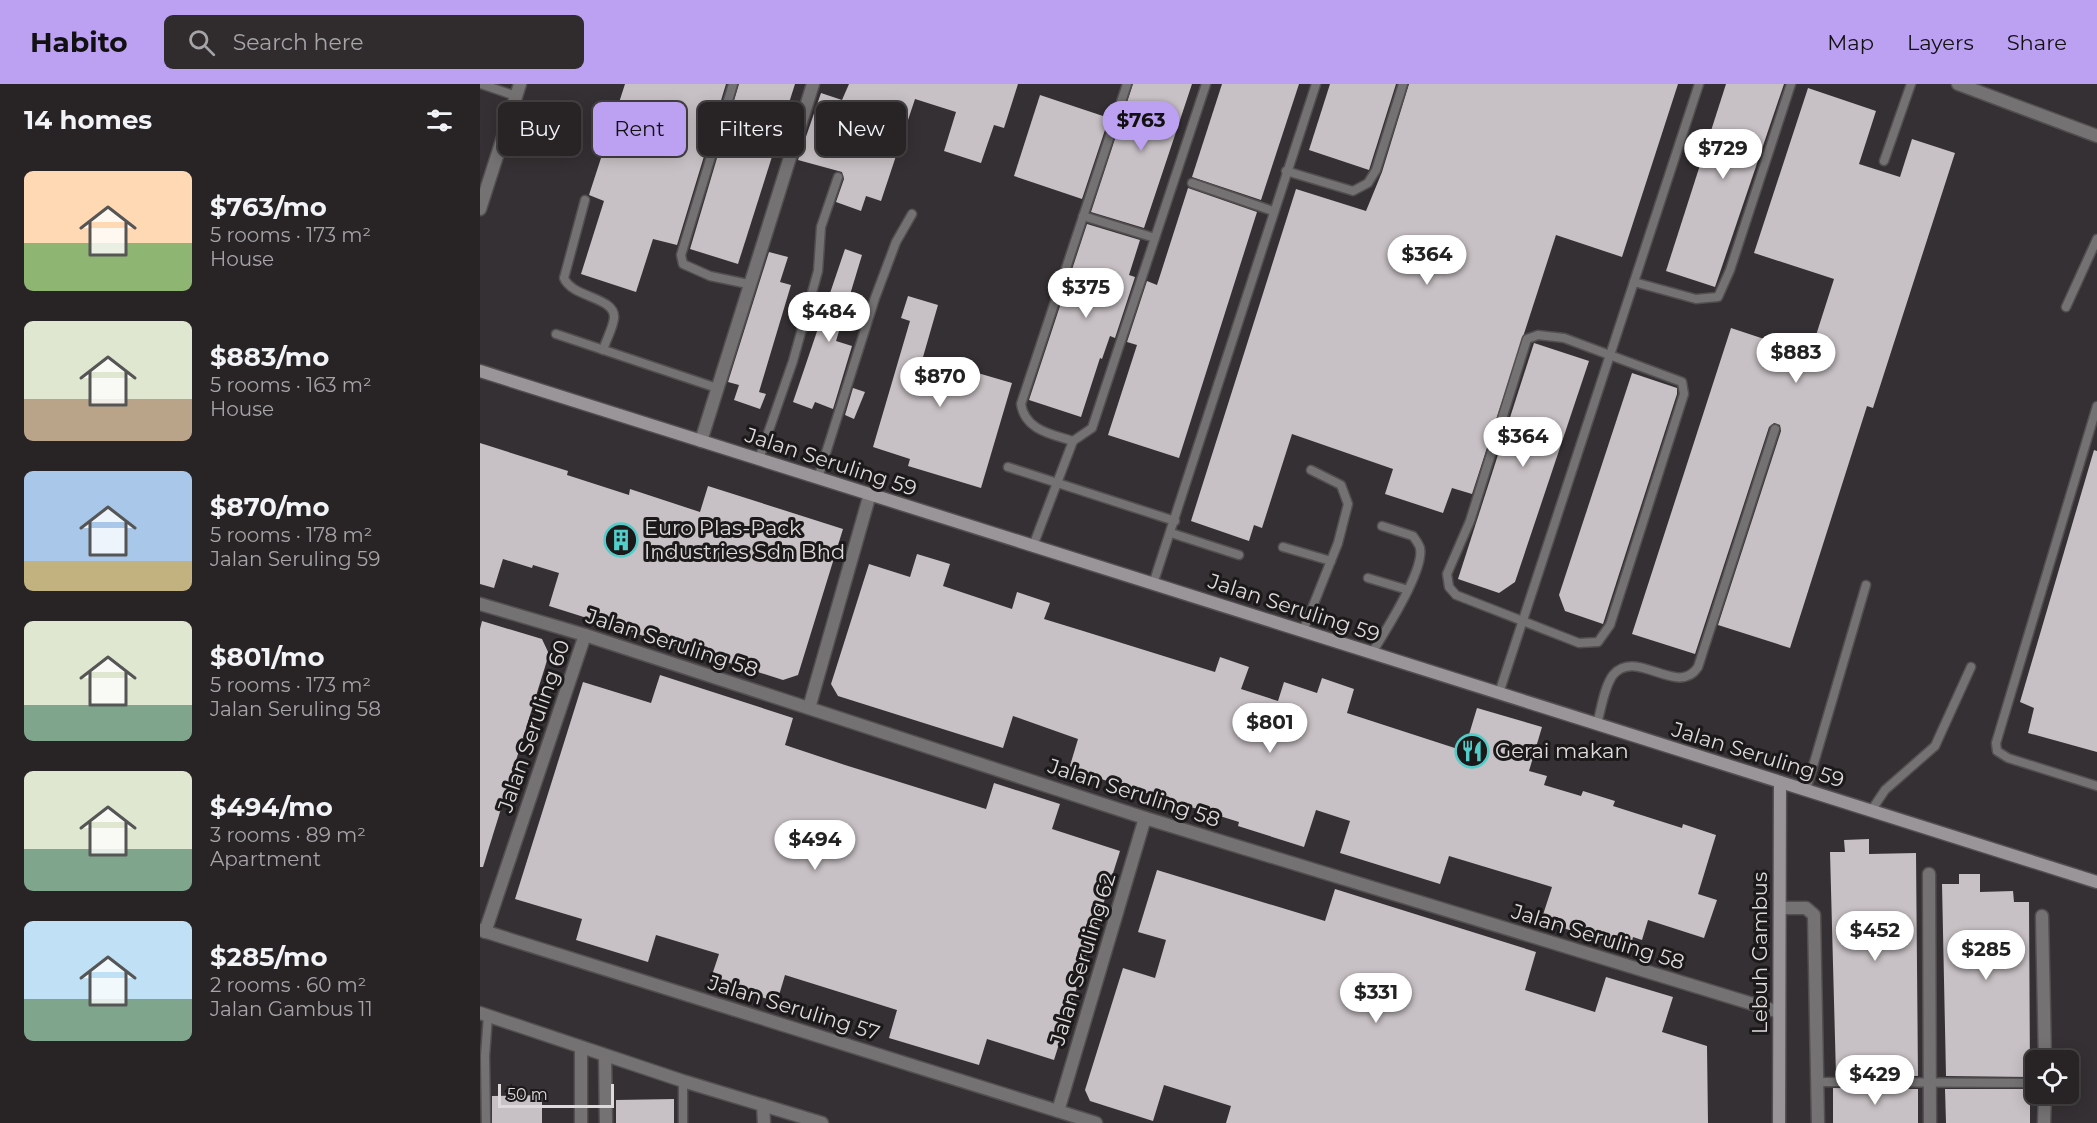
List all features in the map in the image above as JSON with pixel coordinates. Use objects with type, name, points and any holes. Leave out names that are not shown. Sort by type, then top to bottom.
[{"type":"main road","name":"Jalan Seruling 59","points":[[480,371],[2097,882]]},
{"type":"main road","name":"Lebuh Gambus","points":[[1779,1123],[1780,782]]},
{"type":"street","points":[[701,441],[748,284],[813,84]]},
{"type":"street","points":[[1958,84],[2097,136]]},
{"type":"street","points":[[480,209],[483,190],[518,90]]},
{"type":"street","points":[[808,708],[870,494]]},
{"type":"street","name":"Jalan Seruling 58","points":[[480,604],[585,635],[1145,818],[1779,1012]]},
{"type":"street","name":"Jalan Seruling 60","points":[[483,931],[585,635]]},
{"type":"street","name":"Jalan Seruling 62","points":[[1058,1112],[1145,818]]},
{"type":"street","points":[[1929,874],[1930,1123]]},
{"type":"street","points":[[1780,908],[1806,908],[1815,915],[1818,1123]]},
{"type":"street","points":[[2042,916],[2045,1050]]},
{"type":"street","name":"Jalan Seruling 57","points":[[483,931],[1096,1123]]},
{"type":"street","points":[[484,1015],[683,1081],[822,1123]]},
{"type":"street","points":[[581,1047],[581,1123]]},
{"type":"street","points":[[605,1056],[606,1123]]},
{"type":"street","points":[[2044,1123],[2045,1104]]},
{"type":"street","points":[[763,1105],[764,1123]]},
{"type":"lane","points":[[482,84],[518,90]]},
{"type":"lane","points":[[733,84],[681,255],[683,264],[696,270],[748,284]]},
{"type":"lane","points":[[1073,441],[1030,425],[1023,416],[1021,404],[1126,84]]},
{"type":"lane","points":[[1033,546],[1073,441],[1092,428],[1206,84]]},
{"type":"lane","points":[[1153,584],[1316,84]]},
{"type":"lane","points":[[1286,171],[1353,191],[1368,183],[1376,170],[1403,84]]},
{"type":"lane","points":[[1498,693],[1699,84]]},
{"type":"lane","points":[[1634,282],[1696,299],[1718,297],[1730,270],[1791,84]]},
{"type":"lane","points":[[1884,161],[1911,84]]},
{"type":"lane","points":[[759,459],[793,361],[818,271],[821,227],[838,177]]},
{"type":"lane","points":[[1192,183],[1273,211]]},
{"type":"lane","points":[[585,200],[564,278],[571,289],[608,305],[614,311],[614,319],[603,350]]},
{"type":"lane","points":[[818,478],[875,298],[896,242],[912,214]]},
{"type":"lane","points":[[1083,216],[1155,238]]},
{"type":"lane","points":[[2066,307],[2097,239]]},
{"type":"lane","points":[[556,334],[717,388]]},
{"type":"lane","points":[[1538,335],[1564,338],[1682,382],[1684,394],[1610,625],[1598,642],[1579,643],[1523,619],[1456,595],[1449,587],[1447,574],[1470,520],[1527,339],[1538,335]]},
{"type":"lane","points":[[2097,406],[1996,743],[1997,751],[2008,758],[2097,786]]},
{"type":"lane","points":[[1597,724],[1612,676],[1619,670],[1629,666],[1682,679],[1692,675],[1698,667],[1775,429]]},
{"type":"lane","points":[[1008,467],[1175,521]]},
{"type":"lane","points":[[1303,631],[1331,561],[1348,504],[1341,485],[1311,470]]},
{"type":"lane","points":[[1372,653],[1408,590],[1418,567],[1420,549],[1413,536],[1382,526]]},
{"type":"lane","points":[[1171,533],[1239,555]]},
{"type":"lane","points":[[1283,547],[1331,561]]},
{"type":"lane","points":[[1368,578],[1408,590]]},
{"type":"lane","points":[[1806,790],[1866,585]]},
{"type":"lane","points":[[1870,811],[1885,790],[1935,746],[1971,667]]},
{"type":"lane","points":[[484,1015],[486,1123]]},
{"type":"lane","points":[[683,1081],[683,1123]]},
{"type":"lane","points":[[1817,1082],[2025,1083]]},
{"type":"building","points":[[625,84],[726,84],[721,102],[698,102],[698,156],[704,156],[677,245],[653,239],[636,292],[581,274],[604,201],[589,195],[602,156],[686,156],[686,102],[619,102]]},
{"type":"building","points":[[739,84],[795,84],[789,102],[734,102]]},
{"type":"building","points":[[849,84],[1018,84],[1004,128],[994,125],[981,163],[944,151],[956,112],[915,99],[906,126],[906,102],[818,102],[821,93],[842,100]]},
{"type":"building","points":[[1133,84],[1192,84],[1144,228],[1091,212]]},
{"type":"building","points":[[1222,84],[1299,84],[1261,200],[1192,177]]},
{"type":"building","points":[[1330,84],[1396,84],[1369,170],[1309,150]]},
{"type":"building","points":[[1409,84],[1678,84],[1622,257],[1556,235],[1472,494],[1452,488],[1443,513],[1385,494],[1393,469],[1292,434],[1262,528],[1254,525],[1249,541],[1191,521],[1296,189],[1366,211],[1382,172]]},
{"type":"building","points":[[1726,84],[1784,84],[1715,287],[1666,271]]},
{"type":"building","points":[[1808,88],[1876,111],[1859,164],[1900,177],[1912,139],[1955,153],[1873,408],[1867,406],[1790,648],[1718,625],[1781,431],[1780,425],[1774,423],[1769,427],[1695,654],[1632,634],[1731,328],[1810,354],[1834,279],[1754,253]]},
{"type":"building","points":[[1040,95],[1109,118],[1082,199],[1014,176]]},
{"type":"building","points":[[816,108],[816,156],[896,156],[881,201],[866,196],[861,211],[836,202],[844,179],[842,172],[798,160],[799,156],[804,156],[804,143]]},
{"type":"building","points":[[718,156],[772,156],[738,264],[690,249]]},
{"type":"building","points":[[1188,188],[1257,212],[1179,458],[1108,435],[1137,345],[1127,342],[1147,281],[1157,285]]},
{"type":"building","points":[[1087,224],[1140,240],[1129,275],[1135,277],[1115,338],[1110,336],[1102,359],[1100,358],[1081,417],[1029,400]]},
{"type":"building","points":[[845,249],[862,255],[836,341],[852,346],[833,409],[815,402],[812,409],[793,402]]},
{"type":"building","points":[[769,252],[788,257],[780,282],[791,285],[759,392],[766,394],[760,409],[734,400],[739,385],[728,382]]},
{"type":"building","points":[[908,296],[938,305],[923,357],[1012,383],[981,488],[908,466],[910,459],[873,447],[910,321],[901,318]]},
{"type":"building","points":[[1534,343],[1589,361],[1515,582],[1499,593],[1458,579]]},
{"type":"building","points":[[1632,373],[1677,388],[1677,394],[1603,624],[1565,611],[1559,595]]},
{"type":"building","points":[[853,388],[865,392],[854,419],[845,415]]},
{"type":"building","points":[[480,443],[568,471],[567,475],[629,495],[630,489],[700,512],[708,486],[843,529],[798,675],[783,680],[549,606],[559,573],[533,565],[532,568],[503,559],[494,588],[480,584]]},
{"type":"building","points":[[2094,450],[2097,451],[2097,752],[2028,733],[2034,708],[2020,702]]},
{"type":"building","points":[[917,554],[950,564],[943,586],[1012,609],[1017,592],[1050,603],[1044,619],[1215,672],[1220,657],[1249,667],[1241,689],[1278,701],[1284,682],[1317,693],[1322,678],[1354,689],[1347,713],[1464,751],[1477,708],[1542,727],[1529,771],[1547,776],[1544,785],[1581,796],[1583,791],[1615,801],[1613,806],[1682,828],[1683,824],[1716,835],[1698,894],[1717,900],[1704,938],[1648,920],[1642,940],[1633,937],[1630,949],[1541,921],[1552,887],[1449,856],[1440,884],[1340,853],[1350,821],[1316,810],[1304,847],[1238,826],[1239,822],[1069,769],[1078,739],[1013,716],[1003,748],[838,696],[831,684],[869,564],[910,577]]},
{"type":"building","points":[[482,621],[542,639],[549,654],[483,867],[480,867],[480,629]]},
{"type":"building","points":[[660,675],[793,718],[785,745],[845,765],[986,809],[994,783],[1060,804],[1052,829],[1120,851],[1054,1060],[987,1039],[979,1065],[889,1038],[897,1010],[785,975],[777,1002],[710,981],[719,954],[656,935],[648,962],[576,940],[582,919],[515,899],[583,682],[651,703]]},
{"type":"building","points":[[1869,839],[1869,854],[1916,853],[1918,1076],[1836,1076],[1830,852],[1845,852],[1844,840]]},
{"type":"building","points":[[1157,870],[1325,921],[1335,889],[1536,952],[1525,990],[1595,1012],[1606,977],[1673,997],[1662,1032],[1707,1046],[1708,1123],[1226,1123],[1231,1106],[1164,1085],[1153,1121],[1090,1101],[1085,1090],[1123,968],[1155,978],[1166,940],[1138,932]]},
{"type":"building","points":[[1959,874],[1980,874],[1980,892],[2013,891],[2014,902],[2029,902],[2030,1050],[2025,1050],[2025,1077],[1946,1076],[1942,884],[1959,884]]},
{"type":"building","points":[[1833,1088],[1918,1089],[1918,1123],[1833,1123]]},
{"type":"building","points":[[1945,1089],[2025,1089],[2025,1104],[2030,1104],[2030,1123],[1946,1123]]},
{"type":"building","points":[[542,1095],[542,1123],[492,1123],[492,1096]]},
{"type":"building","points":[[674,1099],[674,1123],[616,1123],[616,1100]]},
{"type":"place","name":"Euro Plas-Pack Industries Sdn Bhd","points":[[621,540]]},
{"type":"place","name":"Gerai makan","points":[[1472,751]]}]
